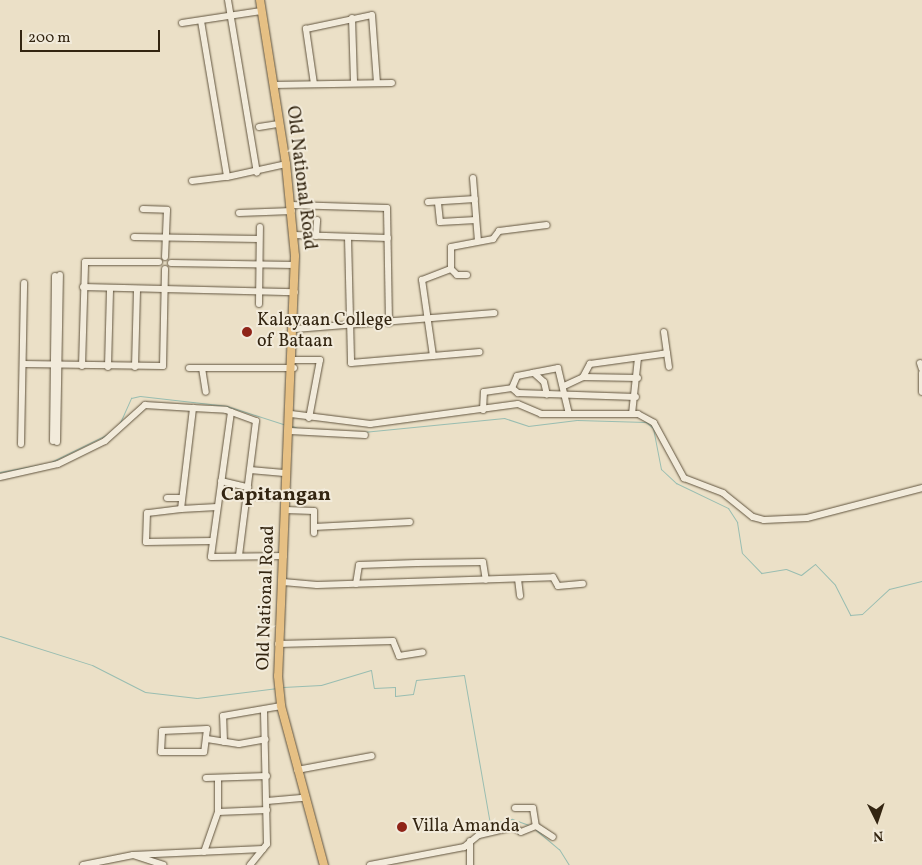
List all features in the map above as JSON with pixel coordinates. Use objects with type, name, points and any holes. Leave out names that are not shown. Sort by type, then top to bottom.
[{"type":"main road","name":"Old National Road","points":[[260,0],[292,208],[295,265],[294,364],[285,510],[284,582],[278,644],[279,688],[281,706],[304,798],[324,865]]},
{"type":"street","points":[[228,0],[257,173]]},
{"type":"street","points":[[182,24],[261,11]]},
{"type":"street","points":[[314,84],[306,29],[372,15],[376,19],[377,83]]},
{"type":"street","points":[[352,18],[354,84]]},
{"type":"street","points":[[201,21],[227,177]]},
{"type":"street","points":[[273,85],[392,83]]},
{"type":"street","points":[[259,127],[279,124]]},
{"type":"street","points":[[192,181],[257,173],[286,164]]},
{"type":"street","points":[[473,178],[478,241]]},
{"type":"street","points":[[428,202],[438,203],[474,199]]},
{"type":"street","points":[[438,203],[441,223],[476,220]]},
{"type":"street","points":[[240,213],[292,208],[384,205],[388,238],[389,323]]},
{"type":"street","points":[[82,366],[83,287],[87,261],[159,262],[165,257],[167,210],[143,209]]},
{"type":"street","points":[[316,236],[317,220]]},
{"type":"street","points":[[467,275],[457,275],[451,269],[451,247],[493,239],[499,231],[547,225]]},
{"type":"street","points":[[259,304],[260,227]]},
{"type":"street","points":[[294,235],[388,238]]},
{"type":"street","points":[[134,237],[259,240]]},
{"type":"street","points":[[348,237],[346,328],[351,363],[480,352]]},
{"type":"street","points":[[165,257],[171,263],[295,265]]},
{"type":"street","points":[[159,262],[165,269]]},
{"type":"street","points":[[23,364],[135,368],[163,366],[165,269],[171,263]]},
{"type":"street","points":[[433,356],[422,280],[451,269]]},
{"type":"street","points":[[55,442],[58,275]]},
{"type":"street","points":[[22,444],[24,283]]},
{"type":"street","points":[[83,287],[295,292]]},
{"type":"street","points":[[108,367],[110,288]]},
{"type":"street","points":[[135,368],[137,289]]},
{"type":"street","points":[[295,329],[346,328],[494,313]]},
{"type":"street","points":[[664,332],[670,367]]},
{"type":"street","points":[[583,377],[590,364],[667,354]]},
{"type":"street","points":[[632,414],[636,397],[638,358]]},
{"type":"street","points":[[189,368],[294,364],[320,360],[308,418]]},
{"type":"street","points":[[202,368],[206,392]]},
{"type":"street","points":[[512,388],[517,376],[558,368],[564,386],[569,414]]},
{"type":"street","points":[[534,373],[544,382],[547,395]]},
{"type":"street","points":[[922,373],[922,392]]},
{"type":"street","points":[[564,386],[583,377],[638,378]]},
{"type":"street","points":[[483,410],[484,392],[512,388],[518,393],[636,397]]},
{"type":"street","points":[[291,424],[308,418],[370,424],[518,404],[530,412],[632,414],[654,423],[684,478],[722,493],[758,519],[806,518],[922,488]]},
{"type":"street","points":[[0,477],[58,464],[105,441],[145,405],[231,412],[256,421],[239,555]]},
{"type":"street","points":[[181,509],[193,408]]},
{"type":"street","points":[[231,412],[211,557],[239,555],[284,556]]},
{"type":"street","points":[[291,424],[365,435]]},
{"type":"street","points":[[250,470],[287,473]]},
{"type":"street","points":[[221,481],[248,487]]},
{"type":"street","points":[[247,496],[286,497]]},
{"type":"street","points":[[167,498],[182,498]]},
{"type":"street","points":[[212,541],[146,542],[147,513],[217,507]]},
{"type":"street","points":[[285,510],[314,511],[314,530],[410,522]]},
{"type":"street","points":[[356,584],[359,565],[417,563],[484,562],[486,580]]},
{"type":"street","points":[[284,582],[356,584],[553,577],[558,586],[583,584]]},
{"type":"street","points":[[518,578],[520,596]]},
{"type":"street","points":[[278,644],[392,641],[399,656],[423,652]]},
{"type":"street","points":[[224,742],[223,716],[281,706]]},
{"type":"street","points":[[250,865],[268,844],[264,710]]},
{"type":"street","points":[[207,729],[207,739],[204,752],[161,752],[162,731],[207,729]]},
{"type":"street","points":[[207,739],[224,742],[266,739]]},
{"type":"street","points":[[297,770],[372,756]]},
{"type":"street","points":[[206,778],[267,776]]},
{"type":"street","points":[[204,852],[218,812],[218,778]]},
{"type":"street","points":[[268,801],[304,798]]},
{"type":"street","points":[[515,808],[533,808],[536,826],[554,837]]},
{"type":"street","points":[[218,812],[267,810]]},
{"type":"street","points":[[370,865],[464,847],[470,841],[513,827],[521,832],[536,826]]},
{"type":"street","points":[[470,841],[470,865]]},
{"type":"street","points":[[82,865],[133,855],[263,849]]},
{"type":"street","points":[[133,855],[163,865]]},
{"type":"waterway","points":[[119,425],[131,398],[140,396],[227,406],[286,425]]},
{"type":"waterway","points":[[363,432],[504,418],[528,426],[577,420],[646,422],[653,428],[661,469],[676,483],[728,508],[737,522],[742,553],[761,573],[786,569],[801,575],[815,564],[835,585],[850,615],[862,614],[889,589],[922,581]]},
{"type":"waterway","points":[[292,426],[300,429]]},
{"type":"waterway","points":[[0,472],[49,463],[108,434]]},
{"type":"waterway","points":[[0,636],[92,665],[145,692],[197,698],[277,688]]},
{"type":"waterway","points":[[283,687],[321,685],[371,670],[374,688],[395,687],[395,696],[413,694],[416,680],[464,675],[490,824],[512,819],[531,826]]},
{"type":"waterway","points":[[536,830],[559,849],[569,865]]},
{"type":"place","name":"Kalayaan College of Bataan","points":[[247,332]]},
{"type":"place","name":"Villa Amanda","points":[[402,827]]},
{"type":"district","name":"Capitangan","points":[[276,495]]}]
